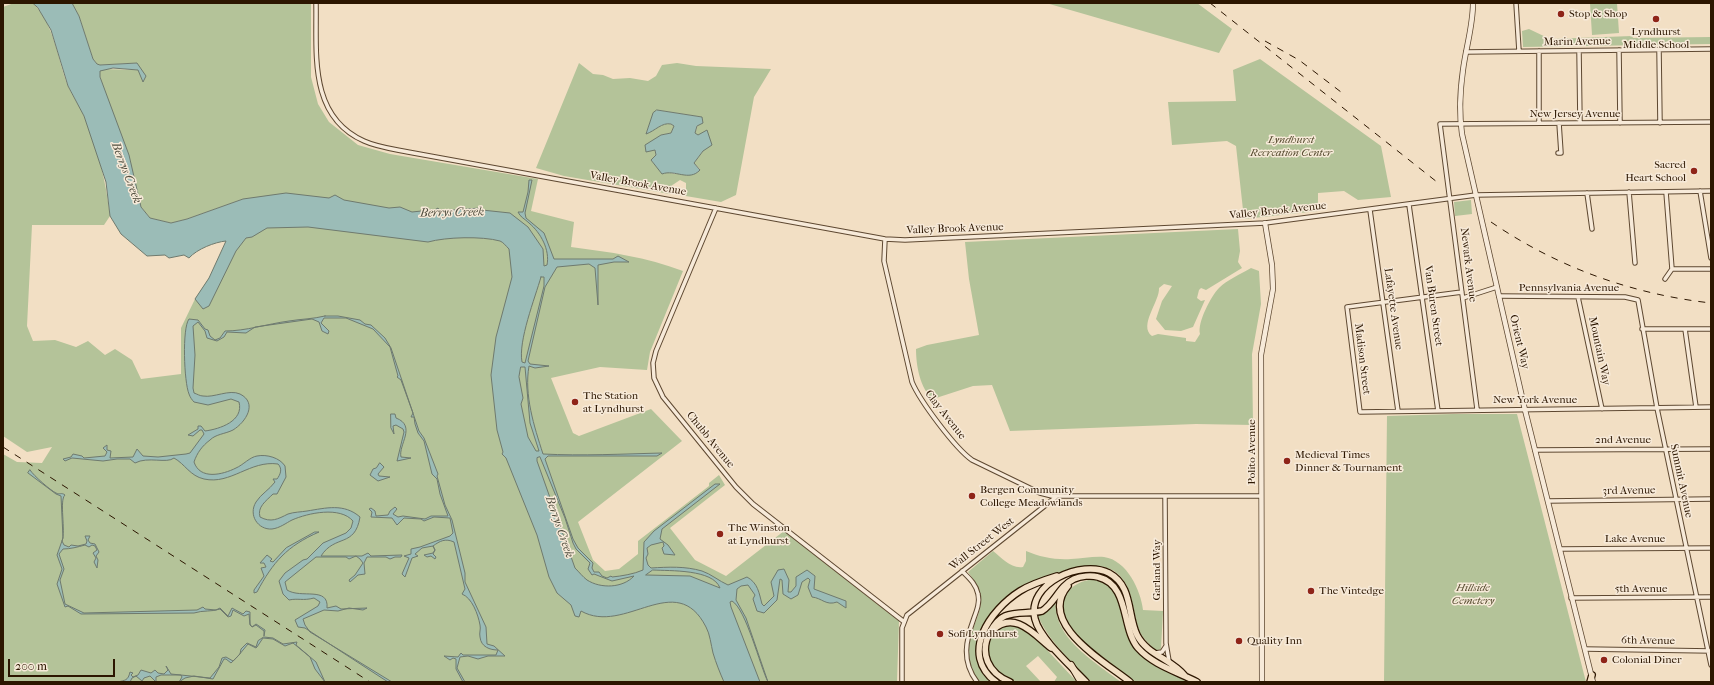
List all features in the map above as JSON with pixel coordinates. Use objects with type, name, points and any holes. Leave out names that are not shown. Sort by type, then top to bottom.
[{"type":"highway","points":[[1068,663],[1081,682]]},
{"type":"main road","points":[[996,682],[984,668],[979,655],[980,641],[991,619],[1005,602],[1024,588],[1039,581],[1086,569],[1096,569],[1109,573],[1117,579],[1127,596],[1138,637],[1154,653],[1196,682]]},
{"type":"main road","points":[[1073,573],[1044,587],[1037,598],[1034,612],[1039,628],[1086,682]]},
{"type":"main road","points":[[1085,576],[1071,583],[1062,595],[1059,610],[1063,622],[1079,641],[1130,682]]},
{"type":"main road","points":[[1010,682],[996,674],[989,665],[985,652],[987,639],[995,624],[1002,617],[1046,609],[1060,589],[1067,583],[1085,576],[1100,577],[1115,588],[1121,599],[1130,636],[1141,651],[1176,673],[1186,676]]},
{"type":"main road","points":[[987,639],[992,630],[999,626],[1009,623],[1017,623],[1028,628],[1068,663]]},
{"type":"main road","points":[[1592,675],[1592,682]]},
{"type":"street","name":"Valley Brook Avenue","points":[[316,3],[317,74],[320,89],[327,106],[336,120],[348,131],[362,140],[408,152],[885,239],[906,240],[1265,223],[1410,205],[1476,195],[1711,191]]},
{"type":"street","name":"Orient Way","points":[[1473,3],[1471,31],[1466,52],[1460,98],[1461,124],[1525,410],[1571,598],[1592,675]]},
{"type":"street","points":[[1516,3],[1519,52]]},
{"type":"street","name":"Marin Avenue","points":[[1466,52],[1711,49]]},
{"type":"street","points":[[1619,50],[1620,123]]},
{"type":"street","points":[[1659,50],[1660,123]]},
{"type":"street","points":[[1539,51],[1539,123]]},
{"type":"street","points":[[1579,51],[1580,123]]},
{"type":"street","name":"New Jersey Avenue","points":[[1440,124],[1711,122]]},
{"type":"street","points":[[1558,153],[1561,153],[1559,123]]},
{"type":"street","name":"Newark Avenue","points":[[1440,124],[1477,409]]},
{"type":"street","points":[[1700,191],[1711,258]]},
{"type":"street","points":[[1629,192],[1636,263]]},
{"type":"street","points":[[1665,279],[1672,269],[1666,192]]},
{"type":"street","points":[[1587,193],[1592,228]]},
{"type":"street","name":"Van Buren Street","points":[[1410,205],[1438,410]]},
{"type":"street","name":"Chubb Avenue","points":[[716,208],[656,351],[653,370],[660,391],[736,487],[753,504],[903,621]]},
{"type":"street","name":"Lafayette Avenue","points":[[1370,210],[1398,411]]},
{"type":"street","name":"Polito Avenue","points":[[1262,682],[1261,355],[1273,289],[1272,265],[1265,223]]},
{"type":"street","name":"Clay Avenue","points":[[885,239],[884,261],[909,375],[918,397],[962,452],[972,460],[1040,493],[1056,496]]},
{"type":"street","points":[[1672,269],[1711,269]]},
{"type":"street","points":[[1463,298],[1497,287]]},
{"type":"street","points":[[1383,302],[1462,292]]},
{"type":"street","name":"Pennsylvania Avenue","points":[[1499,296],[1625,297],[1638,300]]},
{"type":"street","name":"Mountain Way","points":[[1578,297],[1602,409]]},
{"type":"street","name":"Summit Avenue","points":[[1638,300],[1665,449],[1710,651],[1711,665]]},
{"type":"street","name":"Madison Street","points":[[1360,412],[1347,307],[1383,302]]},
{"type":"street","points":[[1642,328],[1711,329]]},
{"type":"street","points":[[1685,329],[1696,407]]},
{"type":"street","name":"New York Avenue","points":[[1360,412],[1477,409],[1525,410],[1711,407]]},
{"type":"street","name":"2nd Avenue","points":[[1535,450],[1711,449]]},
{"type":"street","points":[[1056,496],[1261,496]]},
{"type":"street","name":"Wall Street West","points":[[903,621],[908,614],[1056,496]]},
{"type":"street","name":"Garland Way","points":[[1166,497],[1166,643],[1167,656],[1171,664]]},
{"type":"street","name":"3rd Avenue","points":[[1548,501],[1711,499]]},
{"type":"street","name":"Lake Avenue","points":[[1560,549],[1711,548]]},
{"type":"street","points":[[962,571],[974,584],[979,598],[978,608],[966,639],[964,657],[977,682]]},
{"type":"street","name":"5th Avenue","points":[[1571,598],[1711,597]]},
{"type":"street","points":[[902,682],[901,630],[903,621]]},
{"type":"street","points":[[1154,653],[1163,651],[1166,643]]},
{"type":"street","name":"6th Avenue","points":[[1585,649],[1710,651]]},
{"type":"green space","points":[[14,3],[33,3],[40,12],[51,32],[68,86],[82,112],[93,140],[104,178],[110,216],[104,225],[32,225],[27,326],[33,341],[55,340],[76,347],[88,341],[105,355],[115,349],[132,360],[141,379],[181,374],[181,328],[195,299],[209,278],[227,241],[243,199],[187,219],[171,223],[150,218],[141,207],[100,77],[100,70],[104,69],[138,70],[137,63],[97,64],[93,59],[79,16],[72,3],[311,3],[311,77],[318,104],[329,122],[358,145],[390,154],[538,179],[531,211],[574,222],[571,247],[614,253],[642,259],[683,271],[650,352],[647,370],[600,367],[551,378],[573,433],[579,436],[651,409],[682,441],[578,522],[593,560],[605,571],[619,569],[638,554],[638,541],[709,486],[709,483],[719,475],[725,485],[670,528],[695,560],[726,576],[784,531],[899,621],[897,682],[3,682],[3,454],[17,462],[42,463],[52,447],[27,452],[3,436],[3,7]]},
{"type":"green space","points":[[1046,3],[1197,3],[1232,29],[1219,53]]},
{"type":"green space","points":[[1590,3],[1617,3],[1619,33],[1592,35]]},
{"type":"green space","points":[[1529,29],[1550,39],[1632,36],[1633,38],[1711,37],[1711,44],[1523,47],[1522,31]]},
{"type":"green space","name":"Lyndhurst Recreation Center","points":[[1260,59],[1381,146],[1391,197],[1358,200],[1344,191],[1318,193],[1318,211],[1244,219],[1236,146],[1227,141],[1172,145],[1168,102],[1236,101],[1233,70]]},
{"type":"green space","points":[[579,63],[593,74],[603,75],[613,79],[630,78],[648,81],[656,76],[662,65],[677,63],[696,66],[771,69],[754,97],[736,195],[721,202],[674,194],[686,190],[686,183],[680,180],[671,186],[670,194],[564,176],[536,168]],"holes":[[[657,110],[701,117],[695,133],[703,151],[694,163],[700,169],[697,173],[662,173],[651,160],[656,155],[655,150],[650,150],[661,135],[671,133],[674,126],[667,124],[646,133]]]},
{"type":"green space","points":[[1471,200],[1472,214],[1455,216],[1454,202]]},
{"type":"green space","points":[[1238,229],[1240,251],[1238,262],[1242,268],[1206,290],[1201,288],[1199,290],[1197,298],[1201,301],[1205,300],[1193,327],[1181,331],[1165,330],[1156,319],[1162,301],[1172,286],[1164,284],[1159,288],[1147,326],[1148,332],[1152,336],[1158,334],[1186,338],[1186,341],[1195,342],[1200,334],[1201,323],[1205,310],[1219,288],[1251,268],[1259,271],[1261,304],[1252,354],[1253,425],[1196,424],[1010,431],[992,385],[973,386],[933,399],[922,383],[918,369],[916,349],[927,345],[979,335],[969,279],[965,242]]},
{"type":"green space","name":"Hillside Cemetery","points":[[1517,414],[1586,682],[1384,682],[1387,416]]},
{"type":"green space","points":[[993,551],[1011,565],[1019,567],[1023,567],[1026,561],[1026,551],[1053,558],[1075,559],[1104,557],[1112,559],[1126,570],[1136,586],[1142,602],[1143,610],[1163,611],[1161,649],[1156,651],[1140,633],[1127,587],[1118,574],[1106,567],[1085,567],[1049,576],[1036,581],[1012,594],[992,613],[984,625],[979,637],[976,653],[983,671],[993,682],[979,682],[971,666],[969,650],[971,635],[980,609],[981,597],[977,585],[968,572]]},
{"type":"green space","points":[[1094,579],[1108,585],[1113,590],[1117,597],[1128,638],[1137,651],[1150,662],[1188,682],[1147,683],[1132,681],[1076,635],[1064,616],[1063,606],[1066,595],[1071,588],[1078,584]]},
{"type":"green space","points":[[1056,598],[1056,612],[1060,625],[1067,636],[1076,647],[1121,682],[1091,682],[1048,634],[1038,616],[1049,610]]},
{"type":"green space","points":[[1011,624],[1022,627],[1034,636],[1077,682],[1054,682],[1057,677],[1038,656],[1026,666],[1041,682],[1019,683],[1002,676],[996,670],[989,657],[989,642],[992,635],[996,631]]},
{"type":"water","name":"Berrys Creek","points":[[33,3],[72,3],[79,16],[93,59],[97,64],[137,63],[146,76],[143,82],[138,70],[113,68],[100,71],[100,77],[129,155],[141,207],[150,218],[171,223],[187,219],[243,199],[286,193],[329,198],[335,195],[344,200],[389,208],[400,207],[412,212],[431,210],[431,212],[438,208],[440,211],[480,208],[482,210],[510,213],[528,227],[543,249],[544,266],[547,265],[548,259],[544,242],[533,227],[521,217],[518,212],[523,212],[528,192],[529,180],[532,180],[525,213],[526,218],[544,233],[554,259],[613,259],[618,256],[629,262],[614,262],[598,265],[598,305],[595,268],[589,264],[557,267],[545,287],[528,361],[530,364],[549,366],[535,368],[529,366],[528,377],[531,410],[536,433],[543,454],[587,455],[662,453],[657,456],[548,456],[545,459],[573,539],[578,548],[593,563],[592,568],[594,572],[599,572],[602,576],[607,578],[611,576],[628,575],[643,570],[644,542],[654,531],[715,484],[720,484],[662,529],[660,539],[668,545],[675,555],[664,554],[662,548],[664,546],[663,542],[651,545],[647,548],[648,554],[646,558],[648,565],[651,568],[676,567],[696,569],[705,572],[728,585],[747,577],[756,585],[764,606],[774,596],[771,582],[778,570],[784,569],[789,580],[788,592],[791,592],[796,586],[796,577],[807,570],[815,576],[814,589],[846,601],[846,608],[837,602],[830,603],[812,597],[808,587],[810,580],[808,578],[802,582],[798,595],[791,599],[783,594],[782,580],[780,579],[777,600],[764,613],[757,611],[753,599],[755,595],[748,585],[741,586],[737,589],[736,600],[746,618],[768,682],[747,626],[737,606],[732,601],[730,602],[731,607],[760,682],[724,682],[714,657],[706,627],[694,610],[680,603],[665,603],[649,606],[615,616],[598,616],[581,611],[579,617],[575,616],[571,605],[557,593],[549,577],[537,535],[506,458],[502,454],[503,452],[497,430],[491,375],[496,337],[512,277],[509,249],[500,241],[484,238],[454,238],[428,242],[308,227],[267,228],[252,237],[246,238],[236,251],[209,306],[203,309],[195,299],[209,278],[226,241],[206,246],[189,258],[184,255],[169,258],[165,255],[147,256],[121,234],[110,216],[106,182],[84,116],[68,86],[51,30],[38,8]],"holes":[[[541,277],[544,277],[544,286],[525,363],[522,362],[521,353],[528,320]],[[521,367],[525,367],[530,423],[539,451],[536,451],[528,437],[521,404],[523,398],[519,377]],[[540,457],[565,518],[573,543],[576,549],[590,563],[588,569],[592,575],[594,574],[612,581],[634,576],[629,580],[618,585],[599,585],[587,580],[575,568],[537,458]],[[653,570],[690,572],[709,577],[716,582],[720,588],[690,576],[646,575]]]},
{"type":"water","points":[[657,110],[702,117],[703,123],[697,126],[695,133],[698,135],[707,130],[712,145],[703,151],[694,163],[700,170],[696,173],[691,175],[672,173],[662,174],[651,160],[656,155],[655,150],[646,152],[645,145],[661,135],[671,133],[674,126],[671,124],[665,124],[646,134],[653,113]]},
{"type":"water","points":[[325,316],[338,316],[360,320],[365,324],[371,325],[385,338],[391,348],[412,410],[401,380],[397,377],[398,376],[390,347],[373,329],[346,318],[324,318],[321,323],[329,331],[328,334],[322,331],[319,322],[312,319],[262,326]]},
{"type":"water","points":[[189,319],[198,320],[205,329],[208,330],[210,336],[215,340],[220,338],[225,331],[254,328],[246,333],[227,332],[224,337],[217,341],[207,338],[205,331],[198,322],[193,326],[195,355],[194,393],[201,396],[212,396],[231,392],[240,394],[248,402],[249,407],[246,417],[238,427],[212,438],[200,450],[194,462],[201,472],[206,474],[224,473],[239,467],[257,456],[269,456],[283,463],[285,466],[286,477],[277,494],[273,494],[261,507],[259,513],[260,517],[264,519],[274,520],[293,513],[335,508],[348,510],[360,517],[354,533],[326,549],[321,556],[356,556],[349,559],[346,557],[316,557],[285,582],[287,590],[299,594],[313,594],[324,597],[327,608],[336,606],[341,609],[346,609],[338,611],[324,610],[303,619],[309,631],[305,628],[298,627],[295,620],[318,606],[320,602],[314,598],[289,600],[283,594],[279,581],[285,573],[303,560],[307,559],[323,543],[346,533],[351,528],[353,521],[347,516],[332,512],[324,512],[299,517],[280,527],[272,529],[262,527],[254,517],[254,507],[258,499],[275,482],[273,479],[277,479],[279,476],[281,470],[278,464],[258,466],[223,479],[214,480],[204,479],[191,473],[174,458],[171,460],[146,460],[135,463],[130,459],[103,461],[72,458],[65,461],[63,459],[71,457],[73,454],[84,458],[105,456],[107,452],[103,448],[107,445],[107,450],[111,451],[110,458],[133,457],[137,449],[143,456],[158,457],[190,453],[204,434],[202,430],[200,430],[193,436],[188,435],[198,429],[198,426],[201,426],[205,431],[224,426],[234,419],[240,409],[239,402],[231,399],[208,405],[194,402],[190,397],[187,388],[184,355],[185,333]]},
{"type":"water","points":[[413,413],[419,431],[424,438],[438,474],[437,476],[445,505],[452,520],[465,573],[465,582],[486,627],[487,644],[494,646],[505,656],[488,656],[478,659],[468,656],[460,657],[457,668],[465,682],[463,682],[456,669],[456,659],[453,658],[450,660],[444,656],[458,657],[461,653],[463,655],[496,655],[498,650],[486,647],[482,643],[476,611],[469,599],[462,594],[465,589],[454,542],[448,540],[433,546],[422,548],[415,554],[418,556],[412,558],[405,577],[402,574],[409,558],[404,556],[411,554],[411,549],[450,536],[453,533],[450,518],[434,517],[424,521],[421,519],[404,518],[397,525],[392,518],[371,517],[372,512],[369,509],[371,508],[375,511],[376,516],[388,515],[395,507],[397,509],[393,514],[398,517],[403,516],[425,519],[431,516],[448,516],[440,494],[437,479],[432,474],[424,441],[418,433],[414,417],[411,417]]},
{"type":"water","points":[[391,414],[395,414],[396,418],[402,421],[405,426],[406,431],[401,457],[411,458],[397,461],[404,432],[403,429],[396,425],[393,426],[394,434],[391,428]]},
{"type":"water","points":[[380,463],[384,467],[378,474],[379,476],[390,477],[378,481],[370,475],[373,469]]},
{"type":"water","points":[[30,470],[38,479],[57,494],[65,495],[63,498],[63,537],[61,496],[56,494],[28,473]]},
{"type":"water","points":[[315,532],[319,532],[298,543],[282,556],[269,572],[257,592],[254,593],[254,590],[264,576],[261,568],[266,567],[264,563],[260,563],[267,555],[272,559],[270,561],[273,562],[286,548]]},
{"type":"water","points":[[85,536],[90,536],[88,540],[90,543],[95,544],[99,552],[96,556],[98,560],[97,568],[94,562],[96,558],[93,553],[97,550],[95,546],[92,545],[89,547],[85,545],[63,549],[59,554],[64,569],[60,580],[65,604],[84,613],[197,610],[203,607],[205,609],[216,610],[194,613],[81,614],[68,606],[65,607],[57,584],[62,569],[57,555],[62,541],[64,545],[69,547],[71,545],[78,546],[86,544],[87,541]]},
{"type":"water","points":[[435,550],[433,554],[436,557],[435,559],[431,556],[427,557],[424,555],[433,553]]},
{"type":"water","points":[[368,553],[371,556],[402,555],[401,557],[390,559],[386,557],[367,557],[364,563],[365,574],[358,575],[350,582],[349,580],[355,575],[363,563],[356,556],[362,556]]},
{"type":"water","points":[[220,608],[228,616],[232,608],[243,614],[246,611],[250,612],[250,624],[252,627],[250,625],[249,614],[244,616],[233,610],[231,616],[228,617],[220,609],[216,610]]},
{"type":"water","points":[[367,608],[363,610],[353,609]]},
{"type":"water","points":[[256,624],[265,630],[264,636],[264,631],[256,625],[252,627]]},
{"type":"water","points":[[264,637],[273,638],[283,644],[297,642],[296,645],[316,662],[325,682],[315,669],[310,657],[293,643],[285,646],[273,639],[263,638],[256,648],[248,644],[240,654],[241,649],[247,643],[256,647],[258,641]]},
{"type":"water","points":[[328,643],[392,682],[388,682]]},
{"type":"water","points":[[226,657],[233,661],[231,663],[224,659],[213,679],[200,677],[210,678],[219,667],[222,658]]},
{"type":"water","points":[[166,666],[171,674],[181,675],[161,675],[156,677],[156,682],[150,676],[144,678],[142,681],[136,676],[132,678],[130,682],[118,682],[127,679],[130,672],[133,673],[131,675],[133,677],[138,675],[141,670],[151,673],[155,670],[158,673],[164,674],[168,670]]},
{"type":"water","points":[[181,675],[193,676],[185,678],[179,682],[182,677]]},
{"type":"railway","points":[[1210,3],[1437,182]]},
{"type":"railway","points":[[1265,41],[1299,60],[1341,92]]},
{"type":"railway","points":[[1491,222],[1542,252],[1596,276],[1652,293],[1711,303]]},
{"type":"railway","points":[[3,447],[370,682]]},
{"type":"place","name":"Stop & Shop","points":[[1561,14]]},
{"type":"place","name":"Lyndhurst Middle School","points":[[1656,19]]},
{"type":"place","name":"Sacred Heart School","points":[[1694,171]]},
{"type":"place","name":"The Station at Lyndhurst","points":[[575,402]]},
{"type":"place","name":"Medieval Times Dinner & Tournament","points":[[1287,461]]},
{"type":"place","name":"Bergen Community College Meadowlands","points":[[972,496]]},
{"type":"place","name":"The Winston at Lyndhurst","points":[[720,534]]},
{"type":"place","name":"The Vintedge","points":[[1311,591]]},
{"type":"place","name":"Sofi Lyndhurst","points":[[940,634]]},
{"type":"place","name":"Quality Inn","points":[[1239,641]]},
{"type":"place","name":"Colonial Diner","points":[[1604,660]]}]
